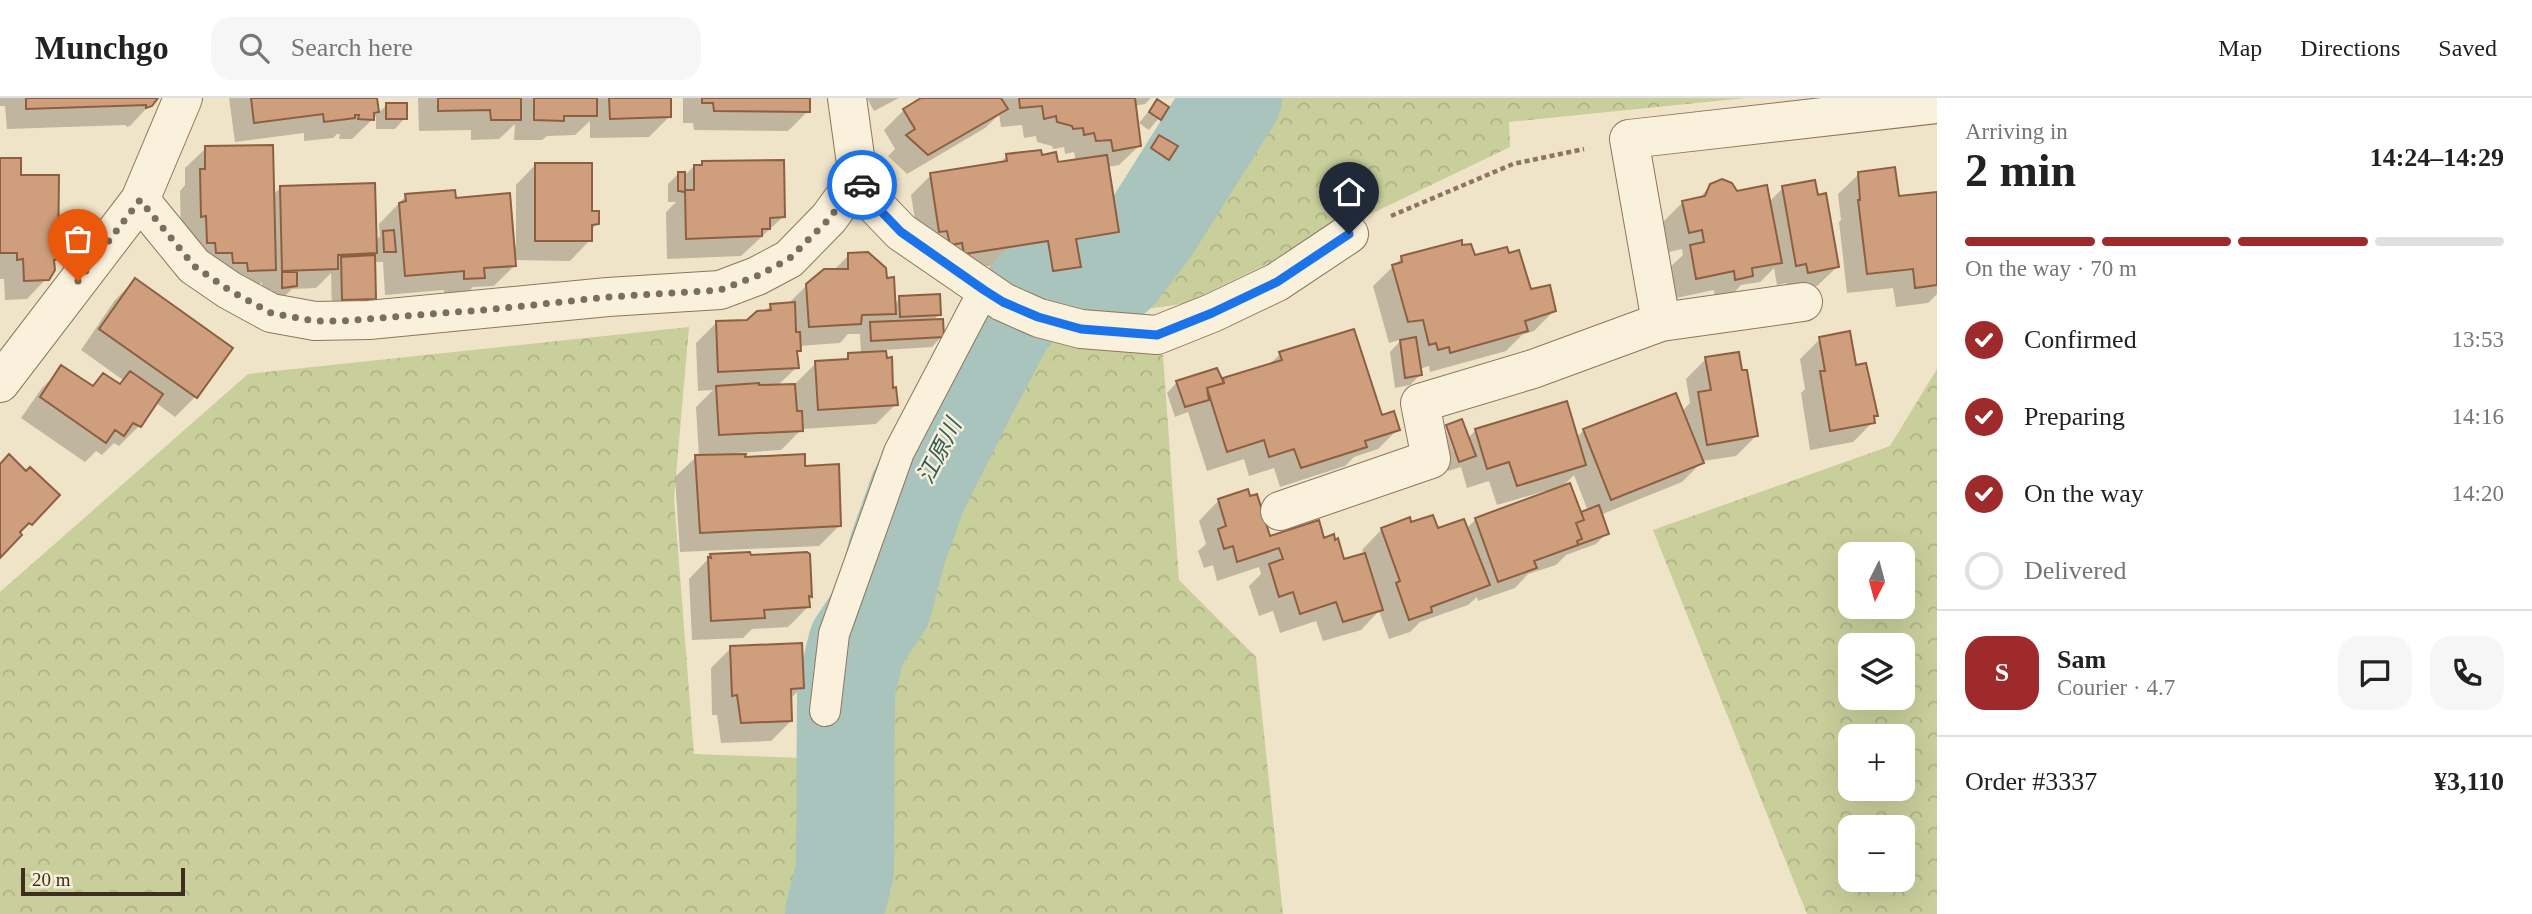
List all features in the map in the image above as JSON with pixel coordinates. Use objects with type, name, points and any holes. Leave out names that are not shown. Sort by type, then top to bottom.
[{"type":"street","points":[[0,383],[140,200],[183,98]]},
{"type":"street","points":[[847,98],[858,178],[875,205],[901,232],[993,296],[1038,317],[1081,329],[1157,335],[1277,282],[1349,234]]},
{"type":"street","points":[[1661,322],[1629,139],[1937,104]]},
{"type":"street","points":[[140,200],[194,266],[229,290],[271,313],[315,321],[342,321],[608,297],[720,290],[757,276],[789,259],[830,218],[858,178]]},
{"type":"street","points":[[1280,511],[1431,459],[1420,403],[1533,369],[1661,322],[1803,302]]},
{"type":"lane","points":[[825,711],[834,634],[899,453],[993,296]]},
{"type":"path","points":[[1349,234],[1513,164],[1629,139]]},
{"type":"green space","points":[[1249,98],[1746,98],[1509,122],[1510,147],[1186,303],[1121,310],[1090,307],[1056,299],[1110,289],[1140,261]]},
{"type":"green space","points":[[1019,292],[1163,355],[1179,580],[1256,657],[1283,914],[0,914],[0,592],[248,374],[689,327],[674,499],[694,754],[833,759]]},
{"type":"green space","points":[[1937,369],[1937,914],[1807,914],[1653,530],[1890,446]]},
{"type":"building","points":[[26,98],[158,98],[152,106],[146,108],[146,105],[26,109]]},
{"type":"building","points":[[251,98],[377,98],[379,112],[374,113],[374,120],[358,119],[359,115],[355,115],[355,118],[324,122],[323,114],[254,123]]},
{"type":"building","points":[[438,98],[521,98],[521,120],[491,120],[490,110],[438,111]]},
{"type":"building","points":[[534,98],[597,98],[597,116],[564,116],[564,121],[534,120]]},
{"type":"building","points":[[609,98],[671,98],[671,117],[610,119]]},
{"type":"building","points":[[702,98],[810,98],[810,112],[714,111],[713,103],[702,103]]},
{"type":"building","points":[[921,98],[1001,98],[1008,109],[928,155],[906,135],[915,129],[903,109]]},
{"type":"building","points":[[1019,98],[1135,98],[1141,146],[1113,151],[1111,140],[1096,141],[1094,133],[1084,135],[1083,128],[1073,129],[1072,126],[1057,122],[1056,116],[1044,119],[1042,106],[1020,108]]},
{"type":"building","points":[[1157,99],[1169,107],[1161,120],[1149,112]]},
{"type":"building","points":[[386,103],[407,103],[407,119],[386,119]]},
{"type":"building","points":[[1159,135],[1178,146],[1169,160],[1151,148]]},
{"type":"building","points":[[273,145],[276,270],[248,271],[247,263],[233,263],[232,253],[216,253],[215,243],[207,243],[206,216],[201,217],[200,169],[205,169],[205,146]]},
{"type":"building","points":[[1041,150],[1042,155],[1056,152],[1058,162],[1107,155],[1119,232],[1076,239],[1081,267],[1053,271],[1048,241],[964,254],[962,243],[950,245],[947,231],[939,232],[930,173],[1007,161],[1006,154]]},
{"type":"building","points":[[0,158],[21,158],[21,175],[59,175],[58,259],[54,260],[55,270],[49,280],[24,281],[23,259],[17,260],[17,253],[0,253]]},
{"type":"building","points":[[784,160],[785,217],[770,218],[770,229],[762,229],[762,236],[686,239],[685,190],[694,190],[694,165],[702,165],[702,161]]},
{"type":"building","points":[[535,163],[592,163],[592,211],[599,211],[599,224],[592,225],[592,241],[535,241]]},
{"type":"building","points":[[1895,167],[1899,196],[1937,192],[1937,285],[1915,288],[1913,269],[1867,274],[1858,200],[1858,172]]},
{"type":"building","points":[[678,172],[685,172],[685,192],[678,191]]},
{"type":"building","points":[[1722,179],[1732,183],[1737,191],[1767,185],[1782,263],[1752,268],[1753,276],[1735,280],[1734,271],[1696,279],[1690,245],[1704,242],[1702,230],[1689,233],[1682,201],[1705,196],[1710,184]]},
{"type":"building","points":[[1815,180],[1818,195],[1826,193],[1839,267],[1808,273],[1806,264],[1796,266],[1782,186]]},
{"type":"building","points":[[375,183],[377,253],[338,255],[338,269],[282,271],[280,186]]},
{"type":"building","points":[[455,190],[456,198],[510,193],[516,266],[484,268],[485,278],[464,279],[464,271],[405,276],[399,203],[406,201],[405,194]]},
{"type":"building","points":[[394,230],[396,252],[384,252],[383,231]]},
{"type":"building","points":[[1462,240],[1462,245],[1471,244],[1475,255],[1507,247],[1509,253],[1519,250],[1531,289],[1550,285],[1556,311],[1525,321],[1528,331],[1450,353],[1449,347],[1438,350],[1436,343],[1429,345],[1423,320],[1408,322],[1392,265],[1402,262],[1401,256]]},
{"type":"building","points":[[868,252],[886,268],[887,278],[894,277],[896,314],[862,315],[861,324],[809,327],[806,284],[824,269],[848,269],[848,253]]},
{"type":"building","points":[[375,255],[376,299],[342,300],[341,257]]},
{"type":"building","points":[[282,272],[297,272],[297,286],[282,288]]},
{"type":"building","points":[[135,278],[233,348],[197,398],[99,329]]},
{"type":"building","points":[[940,294],[941,315],[900,317],[899,296]]},
{"type":"building","points":[[795,302],[796,332],[800,332],[801,351],[797,351],[799,368],[718,372],[716,321],[747,320],[757,311],[771,310],[770,304]]},
{"type":"building","points":[[943,319],[944,337],[871,341],[870,322]]},
{"type":"building","points":[[1354,329],[1382,415],[1394,411],[1400,430],[1365,441],[1367,447],[1301,468],[1294,449],[1269,457],[1264,440],[1227,452],[1207,388],[1224,383],[1223,378],[1282,360],[1279,352]]},
{"type":"building","points":[[1850,331],[1856,365],[1866,363],[1878,416],[1874,416],[1875,423],[1830,431],[1820,371],[1825,371],[1819,337]]},
{"type":"building","points":[[1416,337],[1422,375],[1405,378],[1400,340]]},
{"type":"building","points":[[886,351],[887,358],[892,357],[893,388],[896,387],[898,405],[818,410],[815,361],[848,359],[848,353]]},
{"type":"building","points":[[1739,352],[1742,370],[1747,370],[1758,436],[1707,445],[1698,392],[1711,390],[1705,357]]},
{"type":"building","points":[[61,365],[93,386],[103,373],[120,384],[130,371],[163,394],[141,427],[133,423],[124,436],[115,430],[106,443],[40,397]]},
{"type":"building","points":[[1217,368],[1224,383],[1207,388],[1209,400],[1185,407],[1176,381]]},
{"type":"building","points":[[795,384],[797,411],[802,411],[803,431],[719,435],[716,386]]},
{"type":"building","points":[[1676,393],[1704,463],[1611,500],[1583,429]]},
{"type":"building","points":[[1567,401],[1586,465],[1517,486],[1509,462],[1487,469],[1475,429]]},
{"type":"building","points":[[1462,419],[1476,456],[1459,462],[1446,425]]},
{"type":"building","points":[[9,454],[26,471],[30,467],[60,495],[32,525],[29,523],[20,532],[22,535],[0,558],[0,464]]},
{"type":"building","points":[[746,454],[745,457],[805,454],[805,466],[839,464],[841,526],[700,533],[695,455]]},
{"type":"building","points":[[1570,483],[1584,520],[1576,523],[1582,539],[1577,541],[1578,545],[1534,561],[1537,568],[1498,582],[1475,518]]},
{"type":"building","points":[[1248,489],[1250,496],[1257,494],[1270,536],[1319,520],[1324,538],[1334,534],[1335,540],[1338,538],[1344,559],[1365,553],[1383,610],[1343,622],[1336,602],[1300,614],[1293,592],[1279,597],[1269,564],[1283,559],[1279,548],[1237,562],[1233,546],[1224,549],[1218,529],[1226,526],[1218,499]]},
{"type":"building","points":[[1599,505],[1609,534],[1578,545],[1577,541],[1582,539],[1576,523],[1584,520],[1581,512]]},
{"type":"building","points":[[1433,515],[1438,528],[1464,519],[1490,585],[1431,607],[1432,612],[1409,620],[1396,583],[1400,581],[1381,528],[1410,517],[1411,522]]},
{"type":"building","points":[[750,552],[751,555],[810,554],[810,607],[764,610],[765,618],[711,621],[708,557],[711,558],[710,554]]},
{"type":"building","points":[[802,643],[804,688],[791,689],[792,721],[741,723],[737,695],[732,696],[730,646]]},
{"type":"waterway","name":"江原川","points":[[834,914],[845,870],[846,690],[857,644],[883,605],[897,551],[918,492],[1006,321],[1036,289],[1093,285],[1117,273],[1150,230],[1233,98]]},
{"type":"way so far","points":[[78,281],[140,200],[194,266],[229,290],[271,313],[315,321],[369,320],[608,297],[720,290],[757,276],[789,259],[830,218],[858,178],[862,185]]},
{"type":"route","points":[[862,185],[875,205],[901,232],[984,290],[1003,302],[1038,317],[1081,329],[1157,335],[1277,282],[1349,234]]}]
